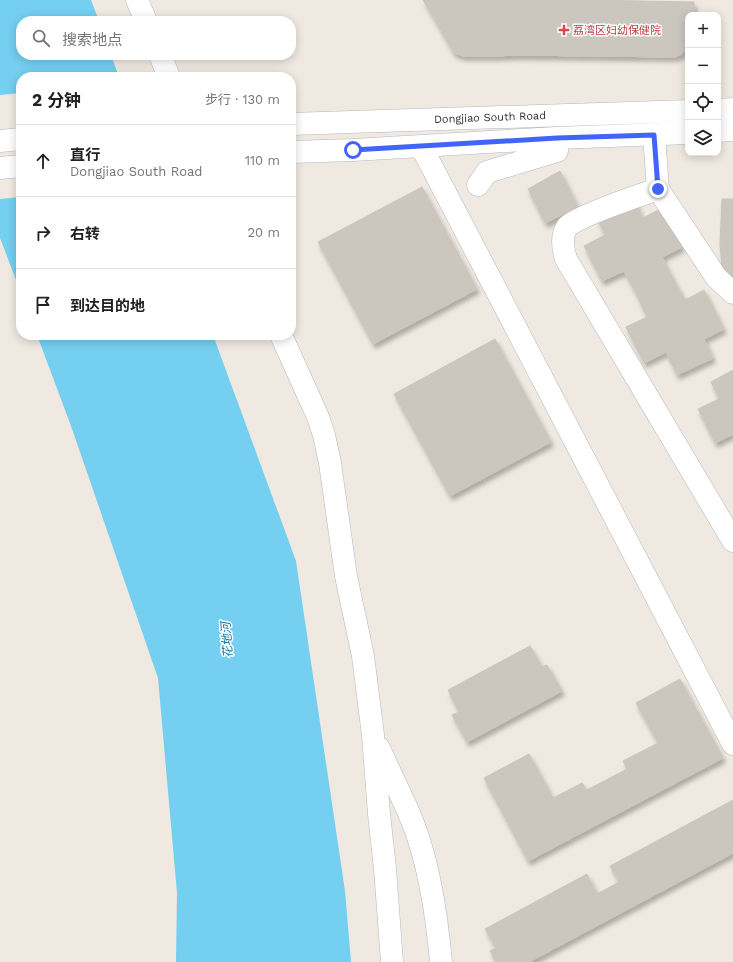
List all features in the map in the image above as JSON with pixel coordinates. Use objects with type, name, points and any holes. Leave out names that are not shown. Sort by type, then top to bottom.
[{"type":"street","points":[[137,0],[144,16]]},
{"type":"street","points":[[162,60],[167,72]]},
{"type":"street","points":[[721,110],[733,109]]},
{"type":"street","name":"Dongjiao South Road","points":[[296,124],[685,111]]},
{"type":"street","points":[[721,131],[733,130]]},
{"type":"street","points":[[296,152],[557,138],[685,133]]},
{"type":"street","points":[[654,135],[658,189],[716,277],[733,293]]},
{"type":"street","points":[[478,185],[487,172],[557,151],[557,138]]},
{"type":"street","points":[[0,141],[16,139]]},
{"type":"street","points":[[421,146],[733,744]]},
{"type":"street","points":[[0,168],[16,166]]},
{"type":"street","points":[[658,189],[590,214],[568,225],[564,232],[563,250],[566,259],[733,541]]},
{"type":"street","points":[[283,340],[311,400],[324,435],[335,493],[346,576],[363,656],[373,735],[392,962]]},
{"type":"street","points":[[373,735],[413,825],[428,874],[439,940],[440,962]]},
{"type":"water","points":[[0,0],[91,0],[97,16],[16,16],[16,60],[113,60],[117,72],[16,72],[16,280],[0,238]]},
{"type":"water","name":"花地河","points":[[39,340],[215,340],[296,561],[345,891],[351,962],[176,962],[177,893],[158,678],[71,426]]},
{"type":"pier","points":[[16,93],[16,197],[0,199],[0,95]]},
{"type":"building","name":"荔湾区妇幼保健院","points":[[423,0],[589,0],[694,2],[694,12],[685,12],[685,50],[682,54],[675,57],[518,55],[463,56],[454,53]]},
{"type":"building","points":[[560,171],[578,207],[545,223],[528,189]]},
{"type":"building","points":[[422,187],[477,289],[373,344],[318,242]]},
{"type":"building","points":[[634,199],[643,218],[662,208],[682,247],[662,257],[673,279],[637,295],[624,271],[602,281],[584,246],[605,235],[597,218]]},
{"type":"building","points":[[722,199],[733,199],[733,278],[722,269],[720,244]]},
{"type":"building","points":[[727,238],[733,238],[733,267],[727,266]]},
{"type":"building","points":[[673,279],[685,300],[704,290],[724,329],[704,339],[713,358],[677,375],[666,352],[644,363],[626,327],[647,317],[637,295]]},
{"type":"building","points":[[495,339],[551,442],[450,496],[394,394]]},
{"type":"building","points":[[733,370],[733,434],[715,443],[698,409],[719,399],[711,382]]},
{"type":"building","points":[[530,646],[542,667],[547,665],[562,691],[467,742],[452,715],[459,712],[448,690]]},
{"type":"building","points":[[680,679],[723,758],[528,861],[484,778],[529,754],[553,798],[582,783],[587,790],[627,769],[623,761],[658,743],[636,703]]},
{"type":"building","points":[[733,800],[733,853],[529,962],[496,962],[490,951],[496,948],[485,929],[587,874],[597,894],[619,882],[610,866]]},
{"type":"place","name":"荔湾区妇幼保健院","points":[[564,30]]},
{"type":"route","points":[[353,150],[557,138],[654,135],[658,189]]}]
